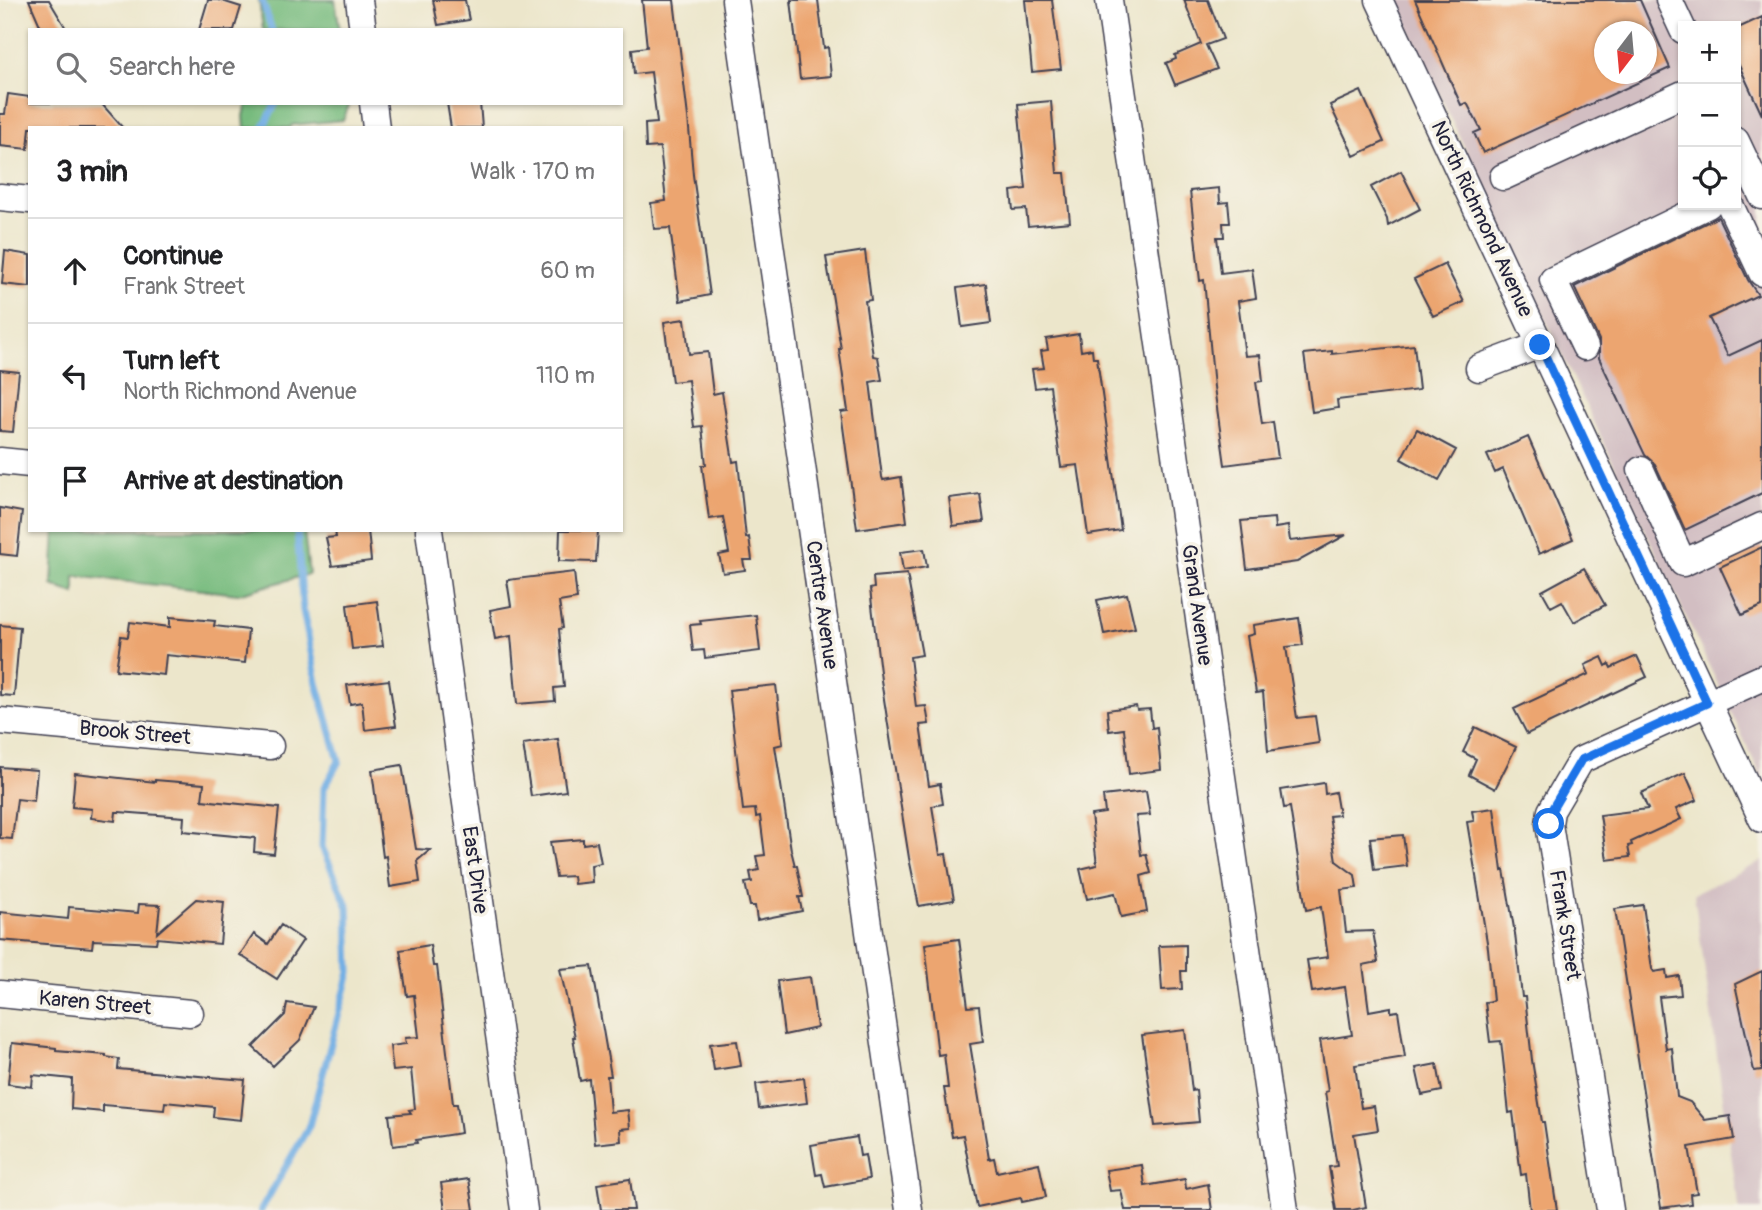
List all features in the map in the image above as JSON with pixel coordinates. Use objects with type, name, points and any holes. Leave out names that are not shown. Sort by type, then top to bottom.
[{"type":"street","points":[[359,0],[363,28]]},
{"type":"street","name":"Centre Avenue","points":[[735,0],[909,1210]]},
{"type":"street","name":"Grand Avenue","points":[[1109,0],[1285,1210]]},
{"type":"street","name":"North Richmond Avenue","points":[[1379,0],[1762,819]]},
{"type":"street","points":[[1669,0],[1679,21]]},
{"type":"street","points":[[1503,177],[1678,96]]},
{"type":"street","points":[[373,105],[376,126]]},
{"type":"street","points":[[1738,147],[1751,190]]},
{"type":"street","points":[[0,197],[28,200]]},
{"type":"street","points":[[1586,347],[1553,280],[1698,210]]},
{"type":"street","points":[[1732,210],[1762,273]]},
{"type":"street","points":[[1479,368],[1540,345]]},
{"type":"street","points":[[0,461],[28,464]]},
{"type":"street","points":[[1641,470],[1683,563],[1762,526]]},
{"type":"street","name":"East Drive","points":[[429,532],[524,1210]]},
{"type":"street","name":"Frank Street","points":[[1609,1210],[1549,824],[1551,811],[1581,760],[1762,678]]},
{"type":"street","name":"Brook Street","points":[[0,721],[270,746]]},
{"type":"street","name":"Karen Street","points":[[0,994],[190,1013]]},
{"type":"shaded area","points":[[1395,0],[1762,0],[1762,778]]},
{"type":"shaded area","points":[[1762,861],[1762,1210],[1739,1210],[1694,894]]},
{"type":"green space","points":[[259,0],[335,0],[340,28],[263,28]]},
{"type":"green space","points":[[247,105],[349,105],[343,120],[291,126],[245,126]]},
{"type":"green space","points":[[55,532],[304,532],[309,574],[238,594],[75,576],[75,594],[52,585]]},
{"type":"building","points":[[29,0],[49,0],[66,28],[41,28]]},
{"type":"building","points":[[208,0],[219,0],[241,7],[235,28],[200,28]]},
{"type":"building","points":[[433,0],[465,0],[469,20],[438,25]]},
{"type":"building","points":[[642,0],[674,0],[693,175],[710,295],[680,301],[670,228],[654,229],[651,203],[666,201],[660,147],[646,148],[645,124],[657,123],[651,72],[634,74],[632,49],[647,47]]},
{"type":"building","points":[[791,0],[818,0],[824,48],[828,47],[831,76],[800,79]]},
{"type":"building","points":[[1025,0],[1052,0],[1061,69],[1032,72]]},
{"type":"building","points":[[1184,0],[1208,0],[1223,39],[1206,45],[1217,69],[1175,85],[1166,63],[1176,59],[1175,55],[1201,44]]},
{"type":"building","points":[[1415,0],[1640,0],[1649,21],[1594,21],[1594,84],[1635,84],[1483,153],[1474,133],[1481,130],[1467,103],[1461,105]]},
{"type":"building","points":[[1762,17],[1762,115],[1741,70],[1741,27]]},
{"type":"building","points":[[1657,39],[1670,68],[1657,74]]},
{"type":"building","points":[[1361,91],[1384,142],[1354,156],[1330,105]]},
{"type":"building","points":[[8,94],[28,97],[28,105],[103,105],[121,126],[28,126],[28,149],[0,146],[0,114],[5,114]]},
{"type":"building","points":[[1051,101],[1057,173],[1065,173],[1070,222],[1028,226],[1026,209],[1013,210],[1011,191],[1026,189],[1018,104]]},
{"type":"building","points":[[447,105],[480,105],[482,126],[451,126]]},
{"type":"building","points":[[1401,171],[1420,209],[1388,226],[1371,187]]},
{"type":"building","points":[[1219,188],[1220,203],[1228,202],[1230,223],[1223,223],[1224,237],[1217,237],[1221,273],[1252,269],[1256,298],[1238,301],[1245,356],[1260,355],[1263,381],[1256,382],[1262,424],[1273,422],[1278,458],[1225,465],[1214,387],[1204,280],[1200,281],[1190,191]]},
{"type":"building","points":[[1718,217],[1758,295],[1709,318],[1728,356],[1762,340],[1762,493],[1685,530],[1655,464],[1645,455],[1599,358],[1599,340],[1574,287]]},
{"type":"building","points":[[5,251],[28,255],[28,287],[2,284]]},
{"type":"building","points":[[865,251],[871,300],[865,301],[873,356],[878,357],[882,380],[870,382],[882,477],[883,480],[901,477],[907,522],[857,529],[841,412],[848,411],[841,349],[826,257]]},
{"type":"building","points":[[1445,264],[1464,302],[1433,316],[1414,279]]},
{"type":"building","points":[[986,284],[991,323],[962,327],[957,288]]},
{"type":"building","points":[[685,319],[689,354],[708,352],[713,394],[722,392],[733,462],[738,461],[746,538],[749,537],[752,560],[743,560],[745,570],[723,573],[719,555],[729,553],[723,517],[709,519],[702,465],[706,465],[702,426],[694,427],[688,380],[672,382],[664,322]]},
{"type":"building","points":[[1079,334],[1081,351],[1092,349],[1093,358],[1097,358],[1121,530],[1088,535],[1078,465],[1061,467],[1050,386],[1035,388],[1032,369],[1044,368],[1041,351],[1048,350],[1046,339]]},
{"type":"building","points":[[1414,345],[1419,390],[1337,400],[1338,408],[1312,412],[1304,354],[1332,351],[1332,354]]},
{"type":"building","points":[[0,370],[19,372],[13,432],[0,431]]},
{"type":"building","points":[[1417,429],[1456,450],[1439,480],[1401,459]]},
{"type":"building","points":[[1528,437],[1573,539],[1539,554],[1503,469],[1495,473],[1487,455]]},
{"type":"building","points":[[980,494],[984,522],[953,526],[949,498]]},
{"type":"building","points":[[0,508],[22,512],[17,556],[0,554]]},
{"type":"building","points":[[1274,518],[1275,528],[1288,526],[1290,541],[1346,535],[1297,562],[1247,569],[1241,521]]},
{"type":"building","points":[[335,532],[368,532],[371,561],[332,566],[326,538],[336,537]]},
{"type":"building","points":[[560,532],[598,532],[596,562],[559,561]]},
{"type":"building","points":[[1762,547],[1762,606],[1742,615],[1720,567]]},
{"type":"building","points":[[924,549],[927,567],[903,571],[900,552]]},
{"type":"building","points":[[1584,568],[1605,605],[1574,622],[1562,601],[1551,607],[1542,591]]},
{"type":"building","points":[[574,572],[577,599],[559,602],[563,628],[559,629],[564,687],[554,688],[555,701],[517,704],[511,636],[495,639],[490,610],[511,606],[507,580]]},
{"type":"building","points":[[907,574],[922,655],[910,657],[916,707],[926,706],[929,724],[920,725],[929,786],[940,784],[943,804],[932,806],[940,855],[946,854],[954,900],[919,906],[881,680],[870,589],[874,588],[873,577]]},
{"type":"building","points":[[1127,594],[1135,628],[1104,634],[1097,600]]},
{"type":"building","points":[[377,601],[383,646],[352,649],[347,605]]},
{"type":"building","points":[[756,615],[760,651],[705,658],[704,650],[693,651],[690,625],[701,624],[700,621]]},
{"type":"building","points":[[170,617],[215,621],[214,626],[248,630],[245,663],[166,655],[164,675],[116,670],[121,636],[128,637],[130,622],[170,627]]},
{"type":"building","points":[[1299,618],[1303,645],[1286,647],[1297,718],[1315,716],[1319,743],[1268,751],[1263,692],[1256,693],[1247,636],[1254,634],[1253,625]]},
{"type":"building","points":[[0,625],[20,627],[14,696],[0,695]]},
{"type":"building","points":[[1637,656],[1647,677],[1527,734],[1514,709],[1589,674],[1585,665],[1602,657],[1606,666],[1609,664],[1611,668]]},
{"type":"building","points":[[389,680],[396,726],[365,730],[362,702],[350,704],[347,685]]},
{"type":"building","points":[[776,685],[783,744],[775,746],[791,850],[803,897],[799,897],[802,911],[757,920],[755,906],[750,906],[745,883],[752,882],[750,872],[759,870],[756,856],[765,855],[760,816],[756,817],[755,809],[743,810],[729,690]]},
{"type":"building","points":[[1136,706],[1137,710],[1150,709],[1152,728],[1157,727],[1161,770],[1129,774],[1124,729],[1109,731],[1107,710]]},
{"type":"building","points":[[1475,727],[1516,747],[1495,789],[1469,775],[1476,759],[1463,752]]},
{"type":"building","points":[[558,739],[566,791],[531,796],[523,744]]},
{"type":"building","points":[[402,765],[416,849],[430,850],[417,861],[420,882],[390,887],[386,856],[383,857],[372,770]]},
{"type":"building","points":[[0,767],[37,770],[34,801],[17,799],[12,839],[0,838]]},
{"type":"building","points":[[75,773],[155,782],[204,784],[202,800],[279,808],[274,854],[254,852],[255,838],[183,831],[184,817],[116,812],[115,821],[91,818],[92,809],[72,807]]},
{"type":"building","points":[[1685,773],[1697,800],[1676,809],[1681,819],[1631,842],[1632,845],[1628,846],[1630,857],[1607,860],[1600,815],[1648,809],[1641,793]]},
{"type":"building","points":[[1324,783],[1325,794],[1335,792],[1339,815],[1329,816],[1336,861],[1355,875],[1357,888],[1341,890],[1346,932],[1373,931],[1378,962],[1363,965],[1369,1011],[1391,1007],[1391,1012],[1398,1011],[1405,1057],[1355,1065],[1361,1108],[1374,1106],[1378,1130],[1354,1134],[1366,1207],[1353,1210],[1336,1210],[1329,1167],[1337,1166],[1320,1040],[1352,1035],[1345,987],[1312,992],[1307,960],[1328,957],[1321,907],[1306,910],[1290,807],[1284,808],[1281,790]]},
{"type":"building","points":[[1146,791],[1150,815],[1136,816],[1141,855],[1146,854],[1151,873],[1141,876],[1147,912],[1121,917],[1115,893],[1087,899],[1080,869],[1097,865],[1091,815],[1105,813],[1103,796]]},
{"type":"building","points":[[1494,808],[1557,1210],[1530,1210],[1526,1174],[1521,1175],[1513,1112],[1509,1113],[1501,1041],[1490,1042],[1485,1002],[1493,1001],[1488,948],[1467,822],[1474,821],[1472,811]]},
{"type":"building","points":[[1403,835],[1407,866],[1374,870],[1370,838]]},
{"type":"building","points":[[583,839],[583,844],[597,842],[601,863],[591,865],[592,882],[574,884],[573,876],[556,877],[550,842]]},
{"type":"building","points":[[196,899],[224,902],[220,944],[157,938],[156,943],[93,940],[92,948],[0,940],[0,912],[68,919],[69,907],[138,913],[139,904],[160,905],[157,933]]},
{"type":"building","points":[[1643,905],[1652,969],[1654,972],[1666,970],[1667,978],[1679,976],[1681,995],[1659,997],[1666,1049],[1672,1048],[1677,1097],[1690,1102],[1705,1120],[1730,1116],[1734,1139],[1689,1147],[1697,1193],[1690,1194],[1691,1204],[1661,1208],[1615,909]]},
{"type":"building","points":[[281,925],[303,940],[277,979],[240,955],[254,934],[268,944]]},
{"type":"building","points":[[959,939],[968,1007],[979,1006],[983,1042],[970,1044],[989,1159],[994,1158],[997,1172],[1039,1163],[1046,1197],[1022,1202],[1021,1198],[977,1207],[963,1135],[952,1137],[944,1088],[948,1088],[944,1054],[938,1055],[925,944]]},
{"type":"building","points":[[430,945],[433,966],[437,966],[453,1104],[457,1104],[461,1133],[393,1146],[389,1115],[411,1113],[409,1110],[415,1109],[411,1069],[393,1071],[390,1046],[406,1044],[405,1038],[419,1037],[414,995],[407,996],[400,950]]},
{"type":"building","points":[[1186,945],[1186,971],[1181,971],[1182,989],[1162,990],[1159,946]]},
{"type":"building","points":[[592,966],[611,1076],[607,1076],[610,1112],[628,1110],[630,1128],[620,1129],[621,1141],[595,1144],[589,1079],[580,1081],[575,1037],[560,969]]},
{"type":"building","points":[[1762,971],[1762,1070],[1754,1071],[1735,984]]},
{"type":"building","points":[[810,977],[817,1028],[784,1035],[777,981]]},
{"type":"building","points":[[287,1003],[314,1007],[300,1040],[273,1066],[253,1047],[285,1015]]},
{"type":"building","points":[[1185,1030],[1192,1091],[1196,1090],[1199,1122],[1155,1126],[1142,1035]]},
{"type":"building","points":[[737,1041],[741,1066],[714,1070],[710,1044]]},
{"type":"building","points":[[12,1043],[56,1048],[56,1051],[106,1055],[119,1059],[118,1069],[245,1080],[241,1120],[213,1117],[214,1107],[165,1102],[164,1110],[103,1105],[103,1112],[71,1109],[72,1079],[33,1075],[32,1087],[8,1084]]},
{"type":"building","points":[[1437,1064],[1442,1091],[1422,1095],[1416,1068]]},
{"type":"building","points":[[804,1078],[807,1103],[759,1109],[756,1084]]},
{"type":"building","points":[[857,1137],[860,1156],[865,1155],[869,1179],[825,1187],[822,1174],[816,1175],[811,1145]]},
{"type":"building","points":[[1142,1165],[1145,1186],[1185,1179],[1186,1189],[1208,1184],[1212,1210],[1125,1210],[1121,1190],[1110,1191],[1106,1170]]},
{"type":"building","points":[[469,1179],[474,1210],[445,1210],[441,1183]]},
{"type":"building","points":[[630,1179],[634,1210],[601,1210],[597,1184]]},
{"type":"waterway","points":[[262,0],[271,28]]},
{"type":"waterway","points":[[264,126],[275,105]]},
{"type":"waterway","points":[[261,1210],[309,1126],[350,972],[348,907],[322,847],[324,788],[339,761],[317,683],[303,610],[297,532]]},
{"type":"route","points":[[1540,345],[1707,703],[1581,760],[1551,811],[1549,824]]}]
